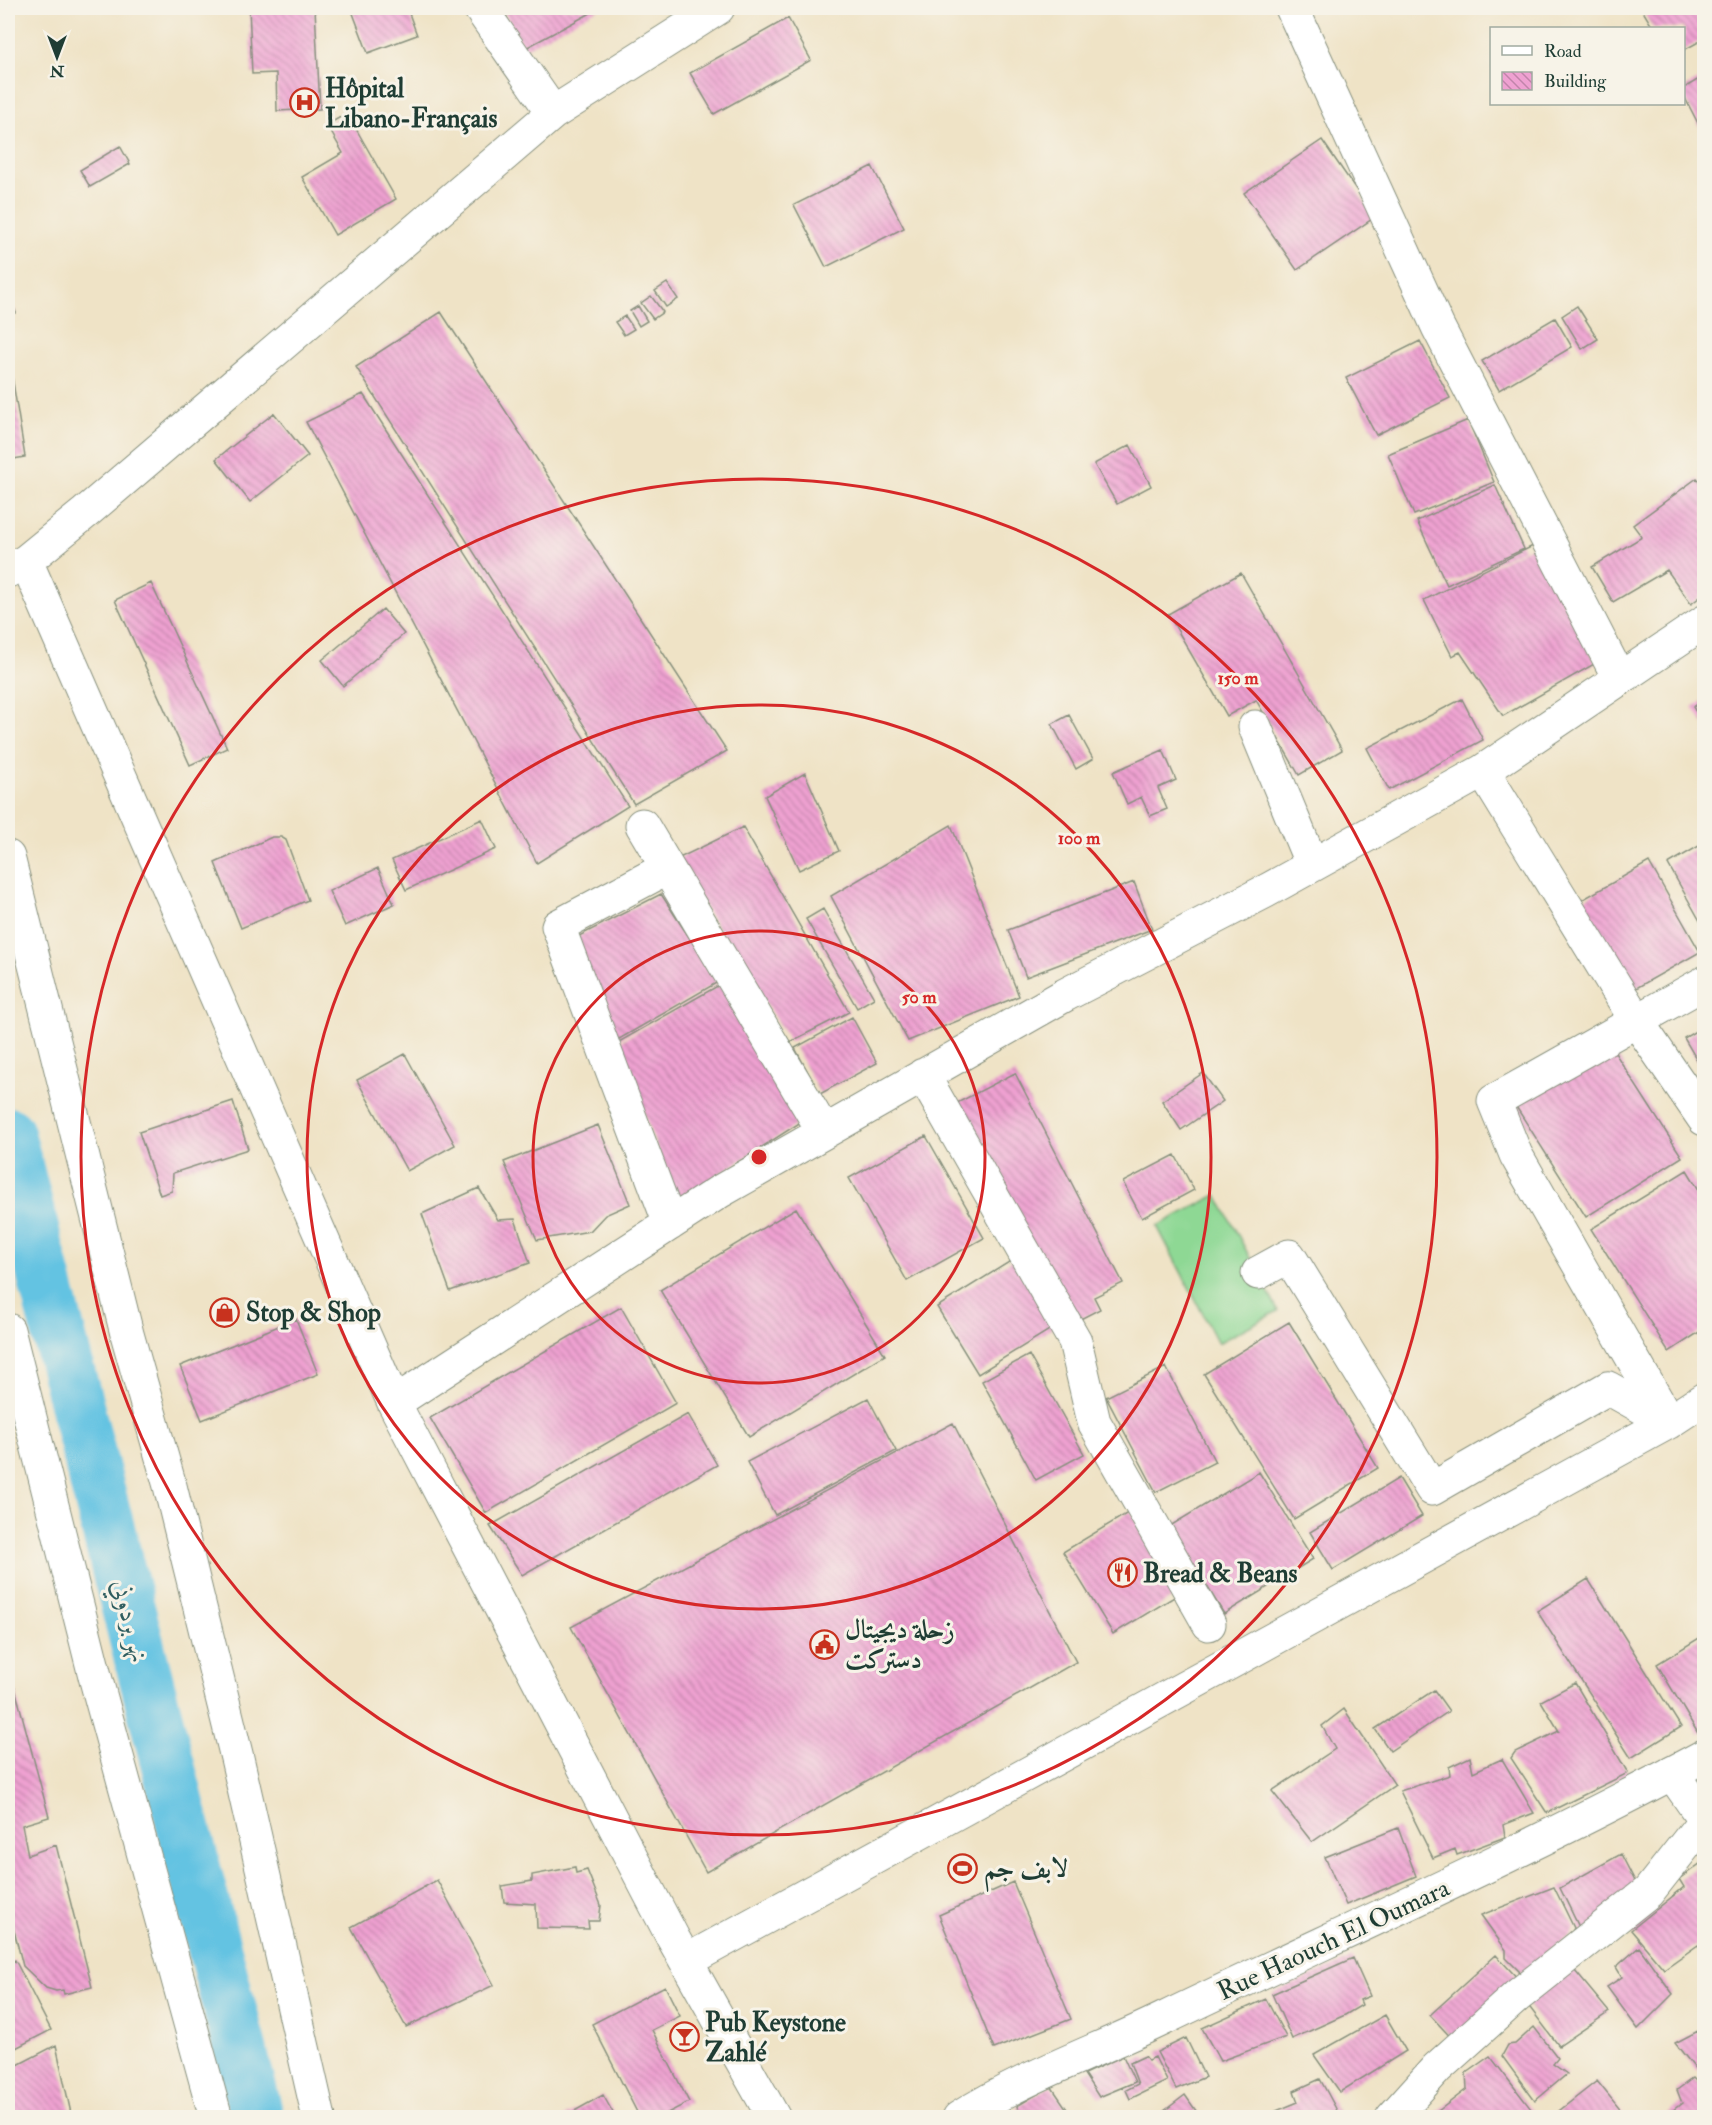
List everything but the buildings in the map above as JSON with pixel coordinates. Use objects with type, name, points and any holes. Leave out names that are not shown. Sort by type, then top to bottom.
[{"type":"main road","points":[[480,8],[553,113]]},
{"type":"main road","points":[[718,8],[553,113],[333,304],[12,567],[394,1403],[686,1961],[774,2118]]},
{"type":"main road","points":[[1292,8],[1438,327],[1619,678]]},
{"type":"main road","points":[[394,1403],[719,1192],[1065,995],[1312,866],[1483,771],[1704,622]]},
{"type":"main road","points":[[1256,727],[1312,866]]},
{"type":"main road","points":[[1483,771],[1636,1020],[1704,1119]]},
{"type":"main road","points":[[642,825],[824,1132]]},
{"type":"main road","points":[[8,857],[127,1334],[173,1498],[237,1758],[319,2118]]},
{"type":"main road","points":[[667,868],[558,926],[670,1224]]},
{"type":"main road","points":[[1669,1422],[1516,1155],[1494,1101],[1704,983]]},
{"type":"main road","points":[[923,1075],[1075,1341],[1094,1422],[1209,1624]]},
{"type":"main road","points":[[1258,1273],[1289,1256],[1432,1489],[1608,1388],[1669,1422]]},
{"type":"main road","points":[[8,1330],[96,1680],[216,2118]]},
{"type":"main road","points":[[686,1961],[1669,1422],[1704,1399]]},
{"type":"main road","name":"Rue Haouch El Oumara","points":[[959,2118],[1000,2092],[1158,2022],[1365,1922],[1483,1870],[1704,1756]]},
{"type":"main road","points":[[1392,2118],[1437,2068],[1517,1996],[1648,1892],[1704,1820],[1672,1773]]},
{"type":"green space","points":[[1217,1195],[1278,1311],[1218,1343],[1157,1226]]},
{"type":"waterway","name":"نهر بردوني","points":[[8,1134],[255,2109]]},
{"type":"place","name":"Hôpital Libano-Français","points":[[304,103]]},
{"type":"place","name":"Stop & Shop","points":[[225,1312]]},
{"type":"place","name":"Bread & Beans","points":[[1122,1573]]},
{"type":"place","name":"زحلة ديجيتال دستركت","points":[[824,1644]]},
{"type":"place","name":"لابف جم","points":[[963,1868]]},
{"type":"place","name":"Pub Keystone Zahlé","points":[[684,2037]]}]
